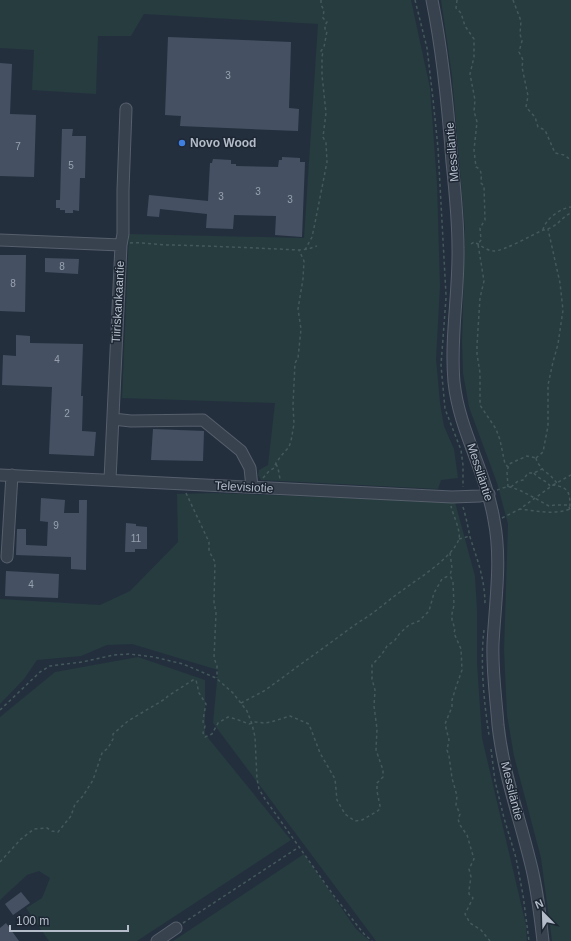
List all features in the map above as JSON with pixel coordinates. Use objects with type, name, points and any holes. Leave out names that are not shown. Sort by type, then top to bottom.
[{"type":"street","name":"Messiläntie","points":[[432,0],[444,70],[456,211],[458,248],[454,327],[454,381],[462,419],[488,493],[495,521],[498,554],[493,647],[494,685],[499,729],[503,758],[510,790],[537,895],[543,941]]},
{"type":"street","points":[[120,245],[123,234],[126,109]]},
{"type":"street","name":"Tiiriskankaantie","points":[[0,240],[120,245],[110,480]]},
{"type":"street","points":[[113,419],[131,421],[203,420],[241,452],[250,468],[253,482],[256,487]]},
{"type":"street","name":"Televisiotie","points":[[0,475],[457,497],[480,496],[488,493]]},
{"type":"street","points":[[7,556],[12,475]]},
{"type":"street","points":[[157,941],[176,928]]},
{"type":"path","points":[[306,250],[312,237],[327,162],[326,143],[323,137],[326,113],[322,75],[322,57],[324,52],[321,51],[324,47],[327,31],[324,25],[327,22],[323,18],[324,10],[321,5],[322,0]]},
{"type":"path","points":[[241,703],[264,691],[359,622],[372,615],[403,590],[417,581],[450,553],[459,539],[459,532],[451,504],[457,497],[463,465],[461,450],[445,409],[441,365],[446,294],[438,148],[427,48],[415,0]]},
{"type":"path","points":[[456,0],[456,8],[462,14],[465,26],[474,39],[474,57],[470,74],[476,100],[474,111],[477,122],[474,150],[476,167],[479,168],[482,173],[481,183],[484,186],[485,220],[480,228],[481,240],[478,244],[484,281],[480,298],[477,345],[480,373],[480,405],[496,429],[502,446],[505,464],[508,468]]},
{"type":"path","points":[[513,0],[521,20],[520,34],[522,41],[519,52],[523,60],[522,67],[528,96],[526,107],[534,117],[538,128],[545,130],[555,153],[564,155],[571,160]]},
{"type":"path","points":[[543,230],[544,226],[551,218],[565,208],[571,207]]},
{"type":"path","points":[[471,244],[474,242],[487,249],[495,251],[557,225],[571,213]]},
{"type":"path","points":[[536,458],[543,452],[548,426],[548,385],[558,344],[563,310],[560,283],[548,229]]},
{"type":"path","points":[[120,245],[149,243],[171,246],[232,246],[300,250],[306,250],[317,246]]},
{"type":"path","points":[[256,487],[264,476],[274,468],[281,456],[289,447],[294,431],[293,405],[295,363],[298,358],[300,329],[298,309],[303,279],[304,261],[300,250]]},
{"type":"path","points":[[536,458],[527,456],[509,464],[507,472],[509,487],[513,490],[532,495],[534,498],[549,506],[568,505],[570,510]]},
{"type":"path","points":[[536,458],[542,469],[550,475],[556,483]]},
{"type":"path","points":[[276,464],[283,489]]},
{"type":"path","points":[[488,493],[509,487],[518,481],[523,480],[528,473],[534,473],[542,469]]},
{"type":"path","points":[[534,473],[536,476],[547,482],[550,486]]},
{"type":"path","points":[[495,521],[520,509],[550,486],[571,475]]},
{"type":"path","points":[[185,484],[184,489],[209,542],[209,551],[215,562],[214,602],[216,613],[214,658],[217,666],[216,678]]},
{"type":"path","points":[[553,485],[562,486],[568,493],[570,497],[570,510]]},
{"type":"path","points":[[457,497],[463,506],[470,536],[481,569],[485,591],[486,610]]},
{"type":"path","points":[[520,509],[550,513],[570,510]]},
{"type":"path","points":[[459,539],[470,536]]},
{"type":"path","points":[[450,553],[452,568],[450,575],[453,582],[454,605],[452,620],[455,628],[454,634],[461,649],[462,670],[452,700],[452,707],[445,724],[449,740],[447,750],[457,796],[456,805],[460,814],[458,819],[460,825],[468,835],[474,859],[469,869],[472,877],[469,894],[473,898],[465,914],[470,923],[481,930],[490,941]]},
{"type":"path","points":[[0,862],[21,839],[34,829],[47,828],[58,832],[70,816],[75,804],[83,796],[93,780],[102,753],[108,748],[113,739],[112,734],[193,680],[196,680],[199,693],[206,704],[203,722],[205,726],[205,737],[212,734],[218,723],[228,717],[246,724],[252,724],[255,722],[271,722],[290,716],[309,724],[322,756],[335,779],[337,800],[344,812],[349,818],[355,821],[362,820],[376,812],[380,809],[377,783],[383,777],[383,770],[376,750],[377,730],[374,706],[376,690],[372,679],[372,665],[387,646],[395,640],[400,633],[409,625],[418,621],[429,611],[434,593],[442,579],[450,575]]},
{"type":"path","points":[[484,628],[482,644],[483,666],[486,720],[490,741]]},
{"type":"path","points":[[0,710],[40,672],[50,666],[82,662],[114,655],[129,654],[154,657],[183,664],[216,678],[233,693],[241,703],[252,724],[255,737],[257,779],[259,789],[265,800],[342,907],[364,934],[372,941]]},
{"type":"path","points":[[491,749],[495,781],[516,858],[530,941]]},
{"type":"path","points":[[176,928],[299,847]]},
{"type":"green space","points":[[0,0],[411,0],[430,88],[437,184],[440,286],[436,359],[440,403],[444,426],[454,449],[458,478],[441,480],[438,489],[261,480],[258,475],[259,470],[268,465],[275,403],[122,398],[129,234],[304,238],[318,24],[144,14],[131,36],[98,36],[96,94],[32,90],[34,50],[0,48]]},
{"type":"green space","points":[[441,0],[571,0],[571,941],[552,941],[541,858],[514,756],[507,715],[504,650],[508,524],[497,483],[469,407],[463,373],[462,341],[465,229],[452,76]]},
{"type":"green space","points":[[214,493],[455,502],[475,576],[477,610],[477,663],[482,738],[526,925],[527,941],[376,941],[213,723],[218,670],[132,644],[107,645],[81,656],[37,660],[24,679],[0,704],[0,599],[100,605],[130,591],[178,542],[177,494]]},
{"type":"green space","points":[[138,657],[205,680],[205,734],[291,840],[137,941],[49,941],[26,908],[42,898],[50,878],[39,871],[27,875],[0,900],[0,717],[55,672]]},
{"type":"green space","points":[[304,854],[356,929],[370,941],[173,941]]},
{"type":"building","points":[[168,37],[291,42],[289,108],[299,109],[298,131],[180,126],[181,116],[165,115]]},
{"type":"building","points":[[0,63],[12,64],[10,114],[36,115],[34,177],[0,176]]},
{"type":"building","points":[[62,129],[73,129],[72,136],[86,136],[85,178],[80,178],[79,211],[73,210],[73,213],[65,213],[65,210],[56,208],[56,200],[60,200]]},
{"type":"building","points":[[282,157],[300,158],[300,162],[305,162],[302,237],[275,235],[276,216],[234,215],[233,229],[206,228],[207,214],[160,209],[159,217],[147,216],[149,195],[208,201],[210,163],[212,163],[213,159],[231,160],[231,164],[236,164],[236,166],[278,167],[279,160],[282,160]]},
{"type":"building","points":[[0,255],[26,255],[25,312],[0,311]]},
{"type":"building","points":[[45,258],[79,259],[78,274],[45,272]]},
{"type":"building","points":[[16,335],[30,336],[30,343],[83,344],[81,396],[83,396],[82,431],[96,432],[94,456],[49,454],[52,387],[2,385],[3,355],[16,356]]},
{"type":"building","points":[[153,429],[204,431],[203,461],[151,460]]},
{"type":"building","points":[[41,498],[65,500],[64,513],[79,513],[79,500],[87,500],[86,570],[71,569],[71,557],[16,555],[17,529],[26,529],[26,545],[47,546],[48,522],[40,521]]},
{"type":"building","points":[[126,523],[147,527],[147,549],[135,549],[135,552],[125,552]]},
{"type":"building","points":[[6,571],[59,574],[58,598],[5,596]]},
{"type":"building","points":[[21,892],[30,903],[13,915],[5,904]]},
{"type":"building","points":[[6,923],[19,941],[0,941],[0,928]]},
{"type":"place","name":"Novo Wood","points":[[182,143]]}]
